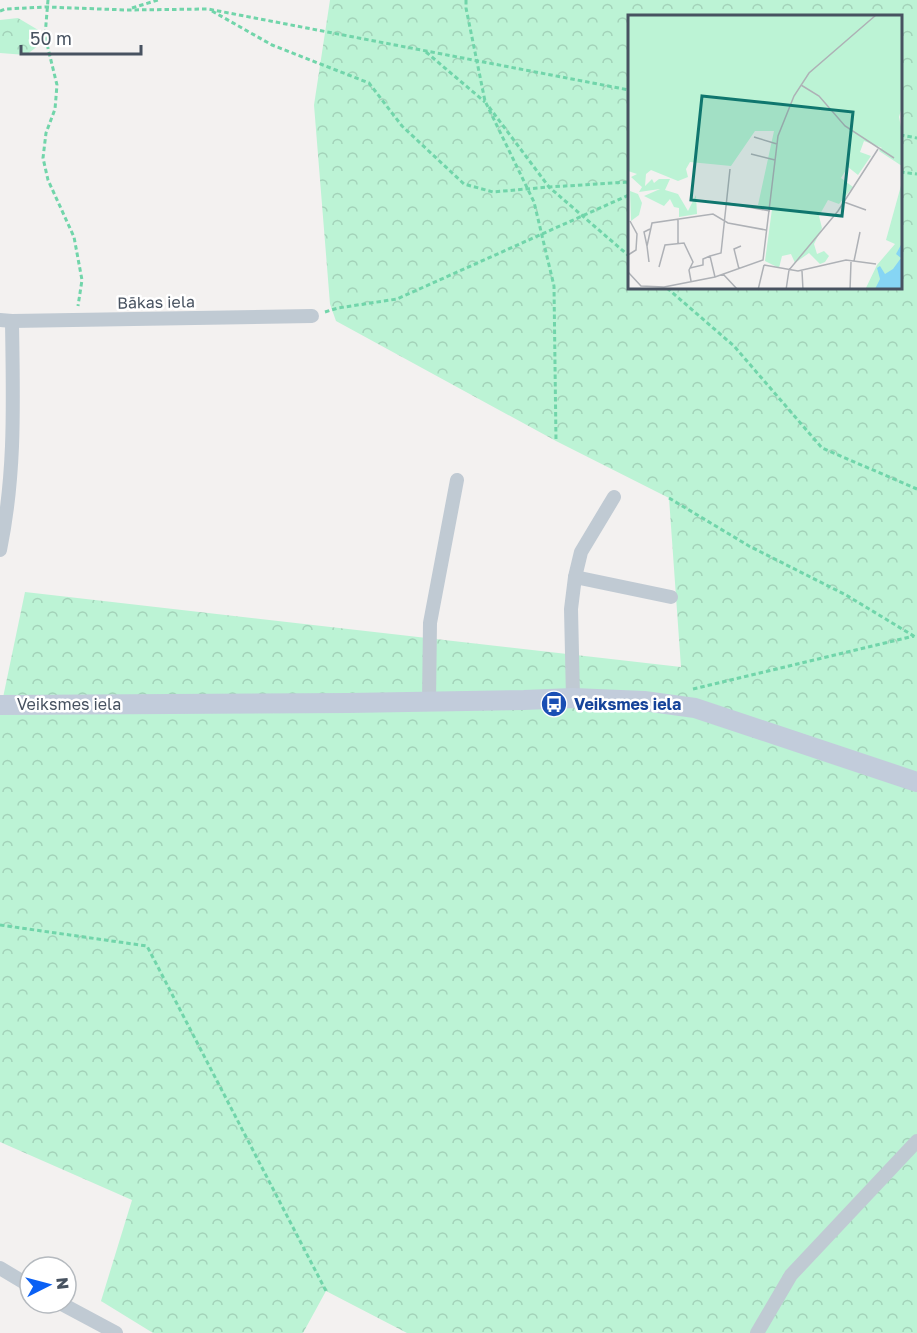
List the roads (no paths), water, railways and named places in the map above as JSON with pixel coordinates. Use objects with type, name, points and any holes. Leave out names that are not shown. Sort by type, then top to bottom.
[{"type":"main road","name":"Veiksmes iela","points":[[0,705],[573,698],[644,701],[695,708],[917,782]]},
{"type":"street","name":"Bākas iela","points":[[6,320],[312,316]]},
{"type":"street","points":[[0,550],[11,477],[14,420],[6,320]]},
{"type":"street","points":[[429,701],[430,623],[457,480]]},
{"type":"street","points":[[573,698],[571,609],[580,552],[614,497]]},
{"type":"street","points":[[575,577],[670,597]]},
{"type":"street","points":[[757,1333],[791,1275],[917,1141]]},
{"type":"street","points":[[0,1268],[18,1279]]},
{"type":"street","points":[[78,1313],[116,1333]]},
{"type":"place","name":"Veiksmes iela","points":[[554,704]]}]
